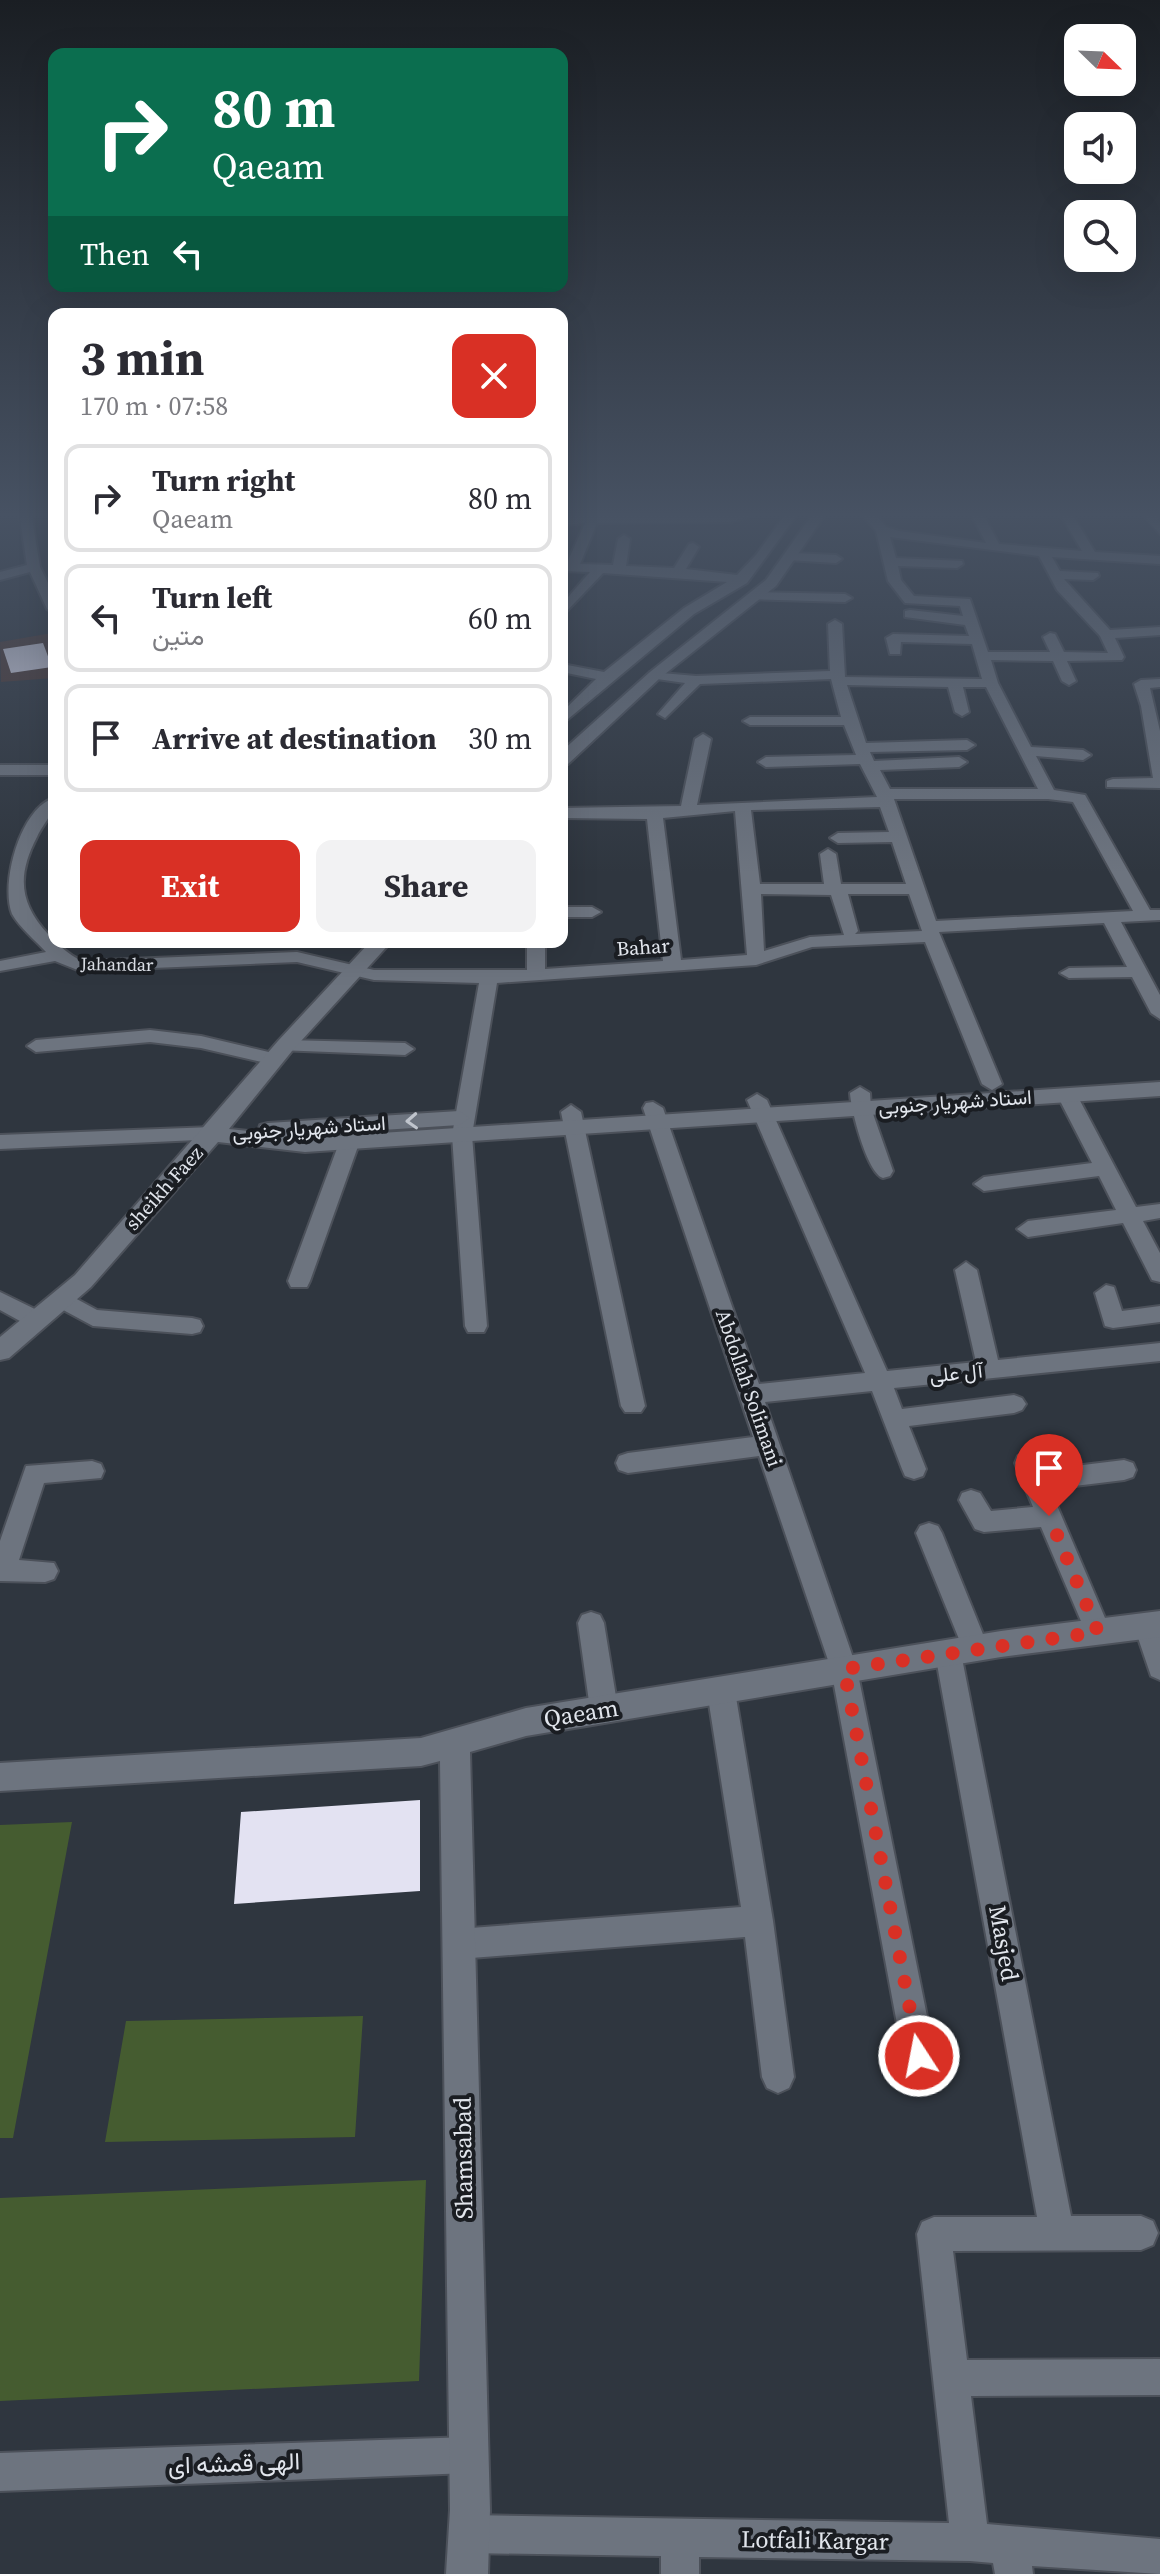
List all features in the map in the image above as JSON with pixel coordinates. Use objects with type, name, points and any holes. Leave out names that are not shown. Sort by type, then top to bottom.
[{"type":"street","points":[[568,714],[607,677],[663,632]]},
{"type":"street","points":[[568,755],[655,675],[709,632]]},
{"type":"street","points":[[835,632],[838,678],[850,721],[886,798],[931,932],[992,1084]]},
{"type":"street","points":[[973,632],[991,683],[1048,794]]},
{"type":"street","points":[[981,656],[1117,657],[1106,634],[1140,632]]},
{"type":"street","points":[[1050,637],[1069,681]]},
{"type":"street","points":[[895,651],[893,638],[976,640]]},
{"type":"street","points":[[738,676],[747,662]]},
{"type":"street","points":[[568,669],[607,677]]},
{"type":"street","points":[[655,675],[696,680],[738,676],[758,680],[905,674],[954,682],[991,683]]},
{"type":"street","points":[[665,714],[696,680]]},
{"type":"street","points":[[954,682],[962,712]]},
{"type":"street","points":[[1160,683],[1141,684],[1151,705],[1153,752],[1160,777]]},
{"type":"street","points":[[750,721],[850,721]]},
{"type":"street","points":[[688,809],[703,739]]},
{"type":"street","points":[[865,758],[967,745]]},
{"type":"street","points":[[1026,751],[1083,755]]},
{"type":"street","points":[[766,762],[865,758],[959,762]]},
{"type":"street","points":[[0,770],[48,770]]},
{"type":"street","points":[[1113,784],[1160,783]]},
{"type":"street","points":[[568,813],[654,814],[742,805],[886,798],[1048,794],[1079,798],[1152,915]]},
{"type":"street","points":[[742,805],[752,889],[756,960]]},
{"type":"street","name":"Jahandar","points":[[48,810],[31,828],[20,866],[16,898],[21,914],[48,944]]},
{"type":"street","points":[[654,814],[673,967]]},
{"type":"street","points":[[838,838],[900,837]]},
{"type":"street","points":[[828,854],[835,890],[849,931]]},
{"type":"street","points":[[0,868],[20,866]]},
{"type":"street","points":[[752,889],[918,889]]},
{"type":"street","points":[[568,912],[592,912]]},
{"type":"street","name":"Bahar","points":[[355,968],[374,975],[489,978],[673,967],[756,960],[810,942],[1152,915]]},
{"type":"street","points":[[1110,917],[1160,1013]]},
{"type":"street","name":"Jahandar","points":[[52,948],[64,962],[99,967],[250,951],[355,968]]},
{"type":"street","name":"sheikh Faez","points":[[0,1351],[83,1281],[213,1134],[280,1052],[375,948]]},
{"type":"street","points":[[536,948],[536,976]]},
{"type":"street","points":[[0,966],[58,955]]},
{"type":"street","points":[[1069,973],[1139,972]]},
{"type":"street","points":[[476,1326],[462,1126],[489,978]]},
{"type":"street","points":[[36,1046],[150,1036],[280,1052],[405,1049]]},
{"type":"street","name":"استاد شهریار جنوبی","points":[[860,1101],[992,1084],[1160,1072]]},
{"type":"street","name":"استاد شهریار جنوبی","points":[[213,1134],[305,1145],[353,1133],[860,1101],[1160,1089]]},
{"type":"street","points":[[1067,1095],[1160,1274]]},
{"type":"street","points":[[860,1101],[883,1171]]},
{"type":"street","points":[[760,1108],[880,1381],[914,1469]]},
{"type":"street","name":"Abdollah Solimani","points":[[655,1116],[844,1669],[919,2056]]},
{"type":"street","points":[[573,1121],[633,1406]]},
{"type":"street","points":[[299,1281],[353,1133]]},
{"type":"street","points":[[0,1142],[213,1134]]},
{"type":"street","points":[[984,1184],[1105,1168]]},
{"type":"street","points":[[1028,1229],[1160,1211]]},
{"type":"street","points":[[966,1270],[989,1370]]},
{"type":"street","points":[[1106,1293],[1113,1320],[1160,1314]]},
{"type":"street","points":[[62,1299],[93,1318],[192,1326]]},
{"type":"street","points":[[0,1300],[37,1320]]},
{"type":"street","name":"آل علی","points":[[752,1394],[1160,1352]]},
{"type":"street","points":[[895,1419],[1014,1404]]},
{"type":"street","points":[[628,1463],[769,1445]]},
{"type":"street","points":[[1098,1632],[1030,1472],[1124,1470]]},
{"type":"street","points":[[45,1571],[1,1570],[35,1473],[92,1471]]},
{"type":"street","points":[[971,1500],[984,1522],[1049,1516]]},
{"type":"street","name":"Masjed","points":[[929,1533],[962,1651],[1057,2233]]},
{"type":"street","points":[[591,1623],[604,1709]]},
{"type":"street","points":[[1153,1625],[1160,1668]]},
{"type":"street","name":"Qaeam","points":[[0,1777],[421,1752],[526,1722],[844,1669],[1153,1625]]},
{"type":"street","points":[[721,1691],[758,1921],[778,2077]]},
{"type":"street","name":"Shamsabad","points":[[455,1742],[469,2455],[467,2574]]},
{"type":"street","points":[[458,1944],[758,1921]]},
{"type":"street","points":[[970,2542],[934,2234],[1141,2233]]},
{"type":"street","points":[[951,2378],[1160,2377]]},
{"type":"street","name":"الهی قمشه ای","points":[[0,2472],[469,2455]]},
{"type":"street","name":"Lotfali Kargar","points":[[469,2534],[680,2556],[970,2542],[1012,2560],[1160,2558]]},
{"type":"shaded area","points":[[48,634],[48,678],[1,682],[0,642]]},
{"type":"green space","points":[[72,1822],[13,2138],[0,2138],[0,1825]]},
{"type":"green space","points":[[363,2016],[355,2137],[105,2142],[126,2021]]},
{"type":"green space","points":[[426,2180],[419,2381],[0,2401],[0,2198]]},
{"type":"building","points":[[43,643],[48,668],[11,673],[3,649]]},
{"type":"building","points":[[420,1800],[420,1891],[234,1904],[241,1812]]},
{"type":"route","points":[[919,2056],[844,1669],[1098,1632],[1049,1516]]}]
